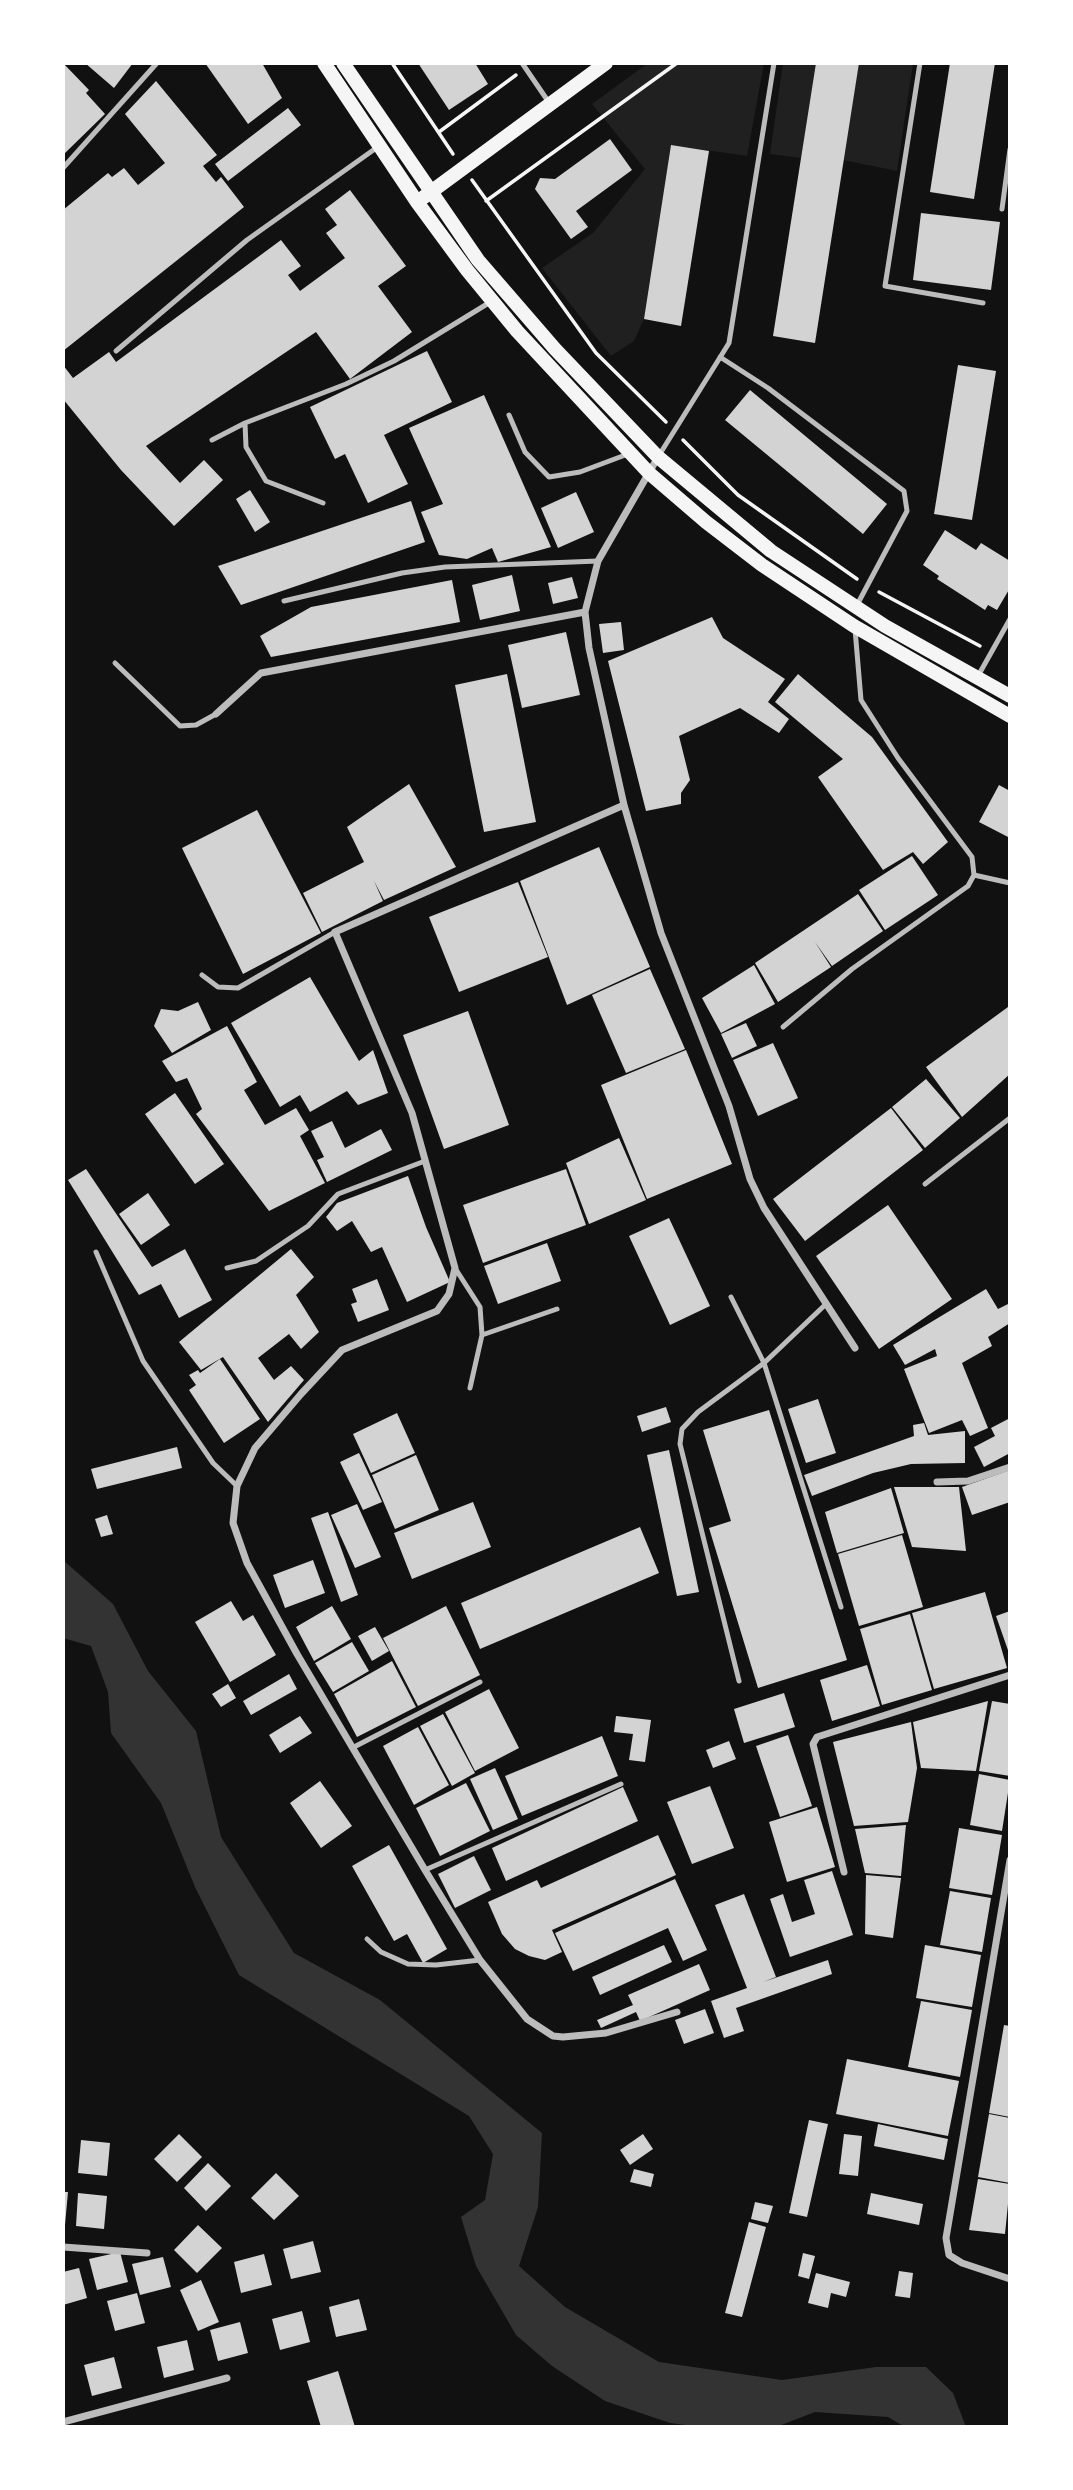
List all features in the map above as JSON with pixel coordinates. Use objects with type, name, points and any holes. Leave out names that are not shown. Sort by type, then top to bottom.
[{"type":"main road","points":[[324,63],[416,202],[492,301],[649,473],[743,550],[855,625],[1010,716]]},
{"type":"main road","points":[[343,63],[429,192],[512,300],[658,457],[771,551],[856,607],[1010,696]]},
{"type":"main road","points":[[416,202],[606,63]]},
{"type":"street","points":[[658,457],[598,561],[585,611],[589,648],[624,805],[661,933],[729,1106],[750,1179],[764,1208],[855,1348]]},
{"type":"street","points":[[216,714],[261,673],[585,611]]},
{"type":"street","points":[[624,805],[335,932],[412,1113],[454,1268],[449,1294],[437,1311],[342,1350],[255,1448],[237,1486],[233,1523],[247,1563],[297,1654],[425,1870],[480,1959],[527,2019],[552,2036],[606,2033],[677,2012]]},
{"type":"street","points":[[937,1482],[968,1482],[1010,1467]]},
{"type":"street","points":[[844,1872],[813,1744],[817,1737],[1010,1675]]},
{"type":"street","points":[[1010,1860],[946,2238],[949,2255],[962,2263],[1010,2279]]},
{"type":"street","points":[[63,2247],[147,2253]]},
{"type":"street","points":[[63,2422],[227,2378]]},
{"type":"lane","points":[[63,168],[157,63]]},
{"type":"lane","points":[[658,457],[729,343],[774,63]]},
{"type":"lane","points":[[920,63],[885,286],[983,303]]},
{"type":"lane","points":[[524,66],[550,104]]},
{"type":"lane","points":[[116,351],[247,240],[379,146]]},
{"type":"lane","points":[[1002,209],[1010,149]]},
{"type":"lane","points":[[212,440],[245,422],[346,384],[394,361],[492,301]]},
{"type":"lane","points":[[720,358],[768,388],[904,491],[907,511],[856,607]]},
{"type":"lane","points":[[509,415],[525,453],[549,477],[580,472],[631,453]]},
{"type":"lane","points":[[245,422],[246,447],[266,481],[323,503]]},
{"type":"lane","points":[[284,601],[402,573],[445,567],[598,561]]},
{"type":"lane","points":[[977,678],[1010,619]]},
{"type":"lane","points":[[783,1027],[852,970],[968,886],[974,875],[972,857],[898,758],[861,700],[855,625]]},
{"type":"lane","points":[[115,663],[180,726],[196,725],[216,714]]},
{"type":"lane","points":[[974,875],[1010,883]]},
{"type":"lane","points":[[202,975],[218,987],[238,988],[335,932]]},
{"type":"lane","points":[[925,1184],[1010,1118]]},
{"type":"lane","points":[[227,1268],[257,1261],[308,1226],[338,1194],[425,1161]]},
{"type":"lane","points":[[96,1252],[143,1361],[213,1463],[237,1486]]},
{"type":"lane","points":[[454,1268],[480,1307],[482,1335],[470,1388]]},
{"type":"lane","points":[[731,1297],[764,1363],[841,1607]]},
{"type":"lane","points":[[739,1681],[680,1444],[682,1429],[698,1412],[764,1363],[826,1304]]},
{"type":"lane","points":[[482,1335],[557,1308]]},
{"type":"lane","points":[[354,1747],[480,1682]]},
{"type":"lane","points":[[425,1870],[621,1784]]},
{"type":"lane","points":[[368,1939],[381,1952],[408,1964],[480,1959]]},
{"type":"path","points":[[392,63],[486,201],[596,353],[738,495],[867,586],[991,651]]},
{"type":"path","points":[[486,201],[677,63]]},
{"type":"path","points":[[439,132],[524,66]]},
{"type":"shaded area","points":[[648,63],[764,63],[747,156],[671,145],[644,319],[634,341],[611,356],[542,268],[593,233],[645,169],[592,104]]},
{"type":"shaded area","points":[[783,63],[816,63],[801,158],[770,154]]},
{"type":"shaded area","points":[[859,63],[913,63],[897,171],[843,160]]},
{"type":"shaded area","points":[[63,1560],[113,1604],[148,1671],[196,1731],[221,1837],[294,1953],[380,2000],[542,2133],[538,2207],[519,2266],[565,2307],[659,2362],[782,2380],[876,2367],[926,2367],[953,2393],[966,2427],[905,2427],[888,2417],[815,2412],[776,2427],[701,2427],[670,2423],[605,2401],[552,2366],[516,2335],[476,2266],[461,2217],[485,2200],[493,2154],[469,2116],[239,1975],[195,1887],[161,1803],[111,1733],[108,1692],[91,1646],[63,1638]]},
{"type":"building","points":[[63,63],[89,90],[86,93],[105,114],[63,155]]},
{"type":"building","points":[[85,63],[133,63],[114,88]]},
{"type":"building","points":[[205,63],[262,63],[282,98],[248,124]]},
{"type":"building","points":[[418,63],[475,63],[488,84],[449,110]]},
{"type":"building","points":[[816,63],[859,63],[815,343],[773,336]]},
{"type":"building","points":[[950,63],[995,63],[974,199],[930,192]]},
{"type":"building","points":[[156,81],[217,155],[203,166],[216,182],[221,177],[244,207],[63,351],[63,210],[108,173],[112,177],[124,168],[138,185],[165,163],[125,114]]},
{"type":"building","points":[[288,108],[301,125],[228,181],[215,164]]},
{"type":"building","points":[[610,139],[632,170],[576,211],[588,227],[571,239],[535,189],[540,178],[555,179]]},
{"type":"building","points":[[671,145],[709,151],[681,326],[644,319]]},
{"type":"building","points":[[350,190],[406,266],[378,286],[412,332],[350,379],[316,332],[146,446],[180,483],[204,460],[223,480],[174,526],[121,470],[63,399],[63,365],[73,378],[109,352],[116,362],[281,240],[301,266],[288,275],[300,291],[345,258],[326,233],[337,225],[325,209]]},
{"type":"building","points":[[921,213],[1000,222],[991,290],[913,280]]},
{"type":"building","points":[[427,351],[452,402],[384,435],[408,484],[368,503],[345,454],[335,459],[310,407]]},
{"type":"building","points":[[958,365],[996,371],[972,520],[934,514]]},
{"type":"building","points":[[750,390],[887,504],[863,534],[725,420]]},
{"type":"building","points":[[484,395],[551,547],[498,562],[492,548],[467,559],[439,555],[421,512],[443,504],[409,428]]},
{"type":"building","points":[[250,490],[270,522],[255,532],[236,499]]},
{"type":"building","points":[[576,492],[594,532],[558,548],[541,508]]},
{"type":"building","points":[[411,501],[425,542],[241,605],[218,566]]},
{"type":"building","points":[[945,530],[976,550],[981,543],[1010,561],[1010,588],[997,610],[988,605],[985,610],[937,579],[939,576],[923,565]]},
{"type":"building","points":[[512,575],[520,611],[480,620],[472,585]]},
{"type":"building","points":[[572,577],[578,598],[553,604],[548,583]]},
{"type":"building","points":[[452,580],[460,622],[271,657],[260,636],[311,607]]},
{"type":"building","points":[[712,617],[723,638],[785,679],[768,702],[789,719],[779,733],[740,708],[679,736],[690,780],[681,793],[681,804],[646,811],[608,661]]},
{"type":"building","points":[[621,622],[624,650],[603,653],[599,624]]},
{"type":"building","points":[[566,632],[580,695],[522,708],[508,645]]},
{"type":"building","points":[[507,674],[536,822],[484,832],[455,685]]},
{"type":"building","points":[[798,674],[872,737],[948,842],[923,864],[913,852],[883,870],[818,777],[843,759],[775,702]]},
{"type":"building","points":[[409,784],[456,867],[384,900],[374,881],[383,901],[322,932],[303,893],[364,862],[347,827]]},
{"type":"building","points":[[999,785],[1010,791],[1010,838],[979,822]]},
{"type":"building","points":[[257,810],[321,933],[243,974],[182,848]]},
{"type":"building","points":[[599,847],[650,967],[567,1005],[520,881]]},
{"type":"building","points":[[912,856],[938,895],[885,930],[859,890]]},
{"type":"building","points":[[518,882],[548,957],[459,992],[429,917]]},
{"type":"building","points":[[858,894],[883,931],[832,966],[815,942],[831,967],[778,1002],[755,963]]},
{"type":"building","points":[[754,965],[775,1004],[721,1033],[702,998]]},
{"type":"building","points":[[650,969],[685,1049],[626,1073],[592,995]]},
{"type":"building","points":[[310,977],[359,1061],[373,1050],[388,1093],[358,1105],[347,1091],[310,1112],[300,1095],[280,1107],[231,1023]]},
{"type":"building","points":[[198,1002],[211,1030],[172,1053],[154,1026],[161,1009],[178,1011]]},
{"type":"building","points":[[1008,1007],[1010,1074],[962,1117],[926,1067]]},
{"type":"building","points":[[468,1011],[509,1125],[444,1149],[403,1035]]},
{"type":"building","points":[[746,1023],[757,1046],[732,1058],[721,1034]]},
{"type":"building","points":[[227,1026],[257,1082],[244,1090],[265,1125],[296,1108],[309,1130],[300,1136],[325,1183],[269,1211],[196,1114],[202,1109],[187,1078],[176,1082],[162,1061]]},
{"type":"building","points":[[773,1043],[798,1098],[758,1116],[733,1060]]},
{"type":"building","points":[[686,1050],[732,1164],[647,1199],[601,1085]]},
{"type":"building","points":[[926,1079],[960,1118],[925,1148],[892,1107]]},
{"type":"building","points":[[175,1093],[224,1164],[195,1184],[145,1114]]},
{"type":"building","points":[[891,1108],[923,1150],[805,1241],[773,1199]]},
{"type":"building","points":[[332,1121],[345,1148],[381,1129],[392,1150],[327,1182],[317,1160],[324,1157],[311,1131]]},
{"type":"building","points":[[619,1138],[646,1200],[589,1224],[566,1163]]},
{"type":"building","points":[[86,1169],[152,1267],[185,1249],[212,1300],[179,1318],[161,1284],[139,1295],[68,1180]]},
{"type":"building","points":[[566,1169],[586,1225],[483,1263],[463,1205]]},
{"type":"building","points":[[408,1176],[450,1282],[407,1302],[382,1247],[371,1252],[352,1221],[337,1231],[326,1217],[337,1203]]},
{"type":"building","points":[[148,1193],[170,1225],[141,1245],[119,1214]]},
{"type":"building","points":[[888,1205],[952,1299],[879,1349],[816,1256]]},
{"type":"building","points":[[669,1218],[710,1306],[670,1325],[629,1236]]},
{"type":"building","points":[[547,1243],[561,1281],[498,1304],[484,1266]]},
{"type":"building","points":[[291,1249],[314,1277],[296,1295],[319,1332],[301,1349],[289,1334],[258,1358],[274,1380],[291,1366],[304,1380],[268,1422],[223,1357],[201,1370],[179,1342]]},
{"type":"building","points":[[377,1279],[389,1310],[358,1322],[351,1304],[357,1302],[352,1289]]},
{"type":"building","points":[[986,1289],[998,1309],[1010,1303],[1010,1323],[988,1337],[992,1346],[962,1363],[988,1428],[970,1436],[962,1420],[929,1433],[904,1369],[937,1356],[935,1349],[905,1365],[893,1345]]},
{"type":"building","points":[[220,1359],[260,1419],[224,1443],[189,1390],[196,1385],[189,1375],[198,1370],[200,1373]]},
{"type":"building","points":[[818,1399],[836,1453],[806,1463],[788,1409]]},
{"type":"building","points":[[666,1407],[671,1422],[642,1432],[637,1416]]},
{"type":"building","points":[[769,1410],[847,1660],[758,1688],[709,1528],[731,1521],[703,1430]]},
{"type":"building","points":[[397,1413],[415,1453],[371,1473],[353,1434]]},
{"type":"building","points":[[1010,1418],[1010,1453],[984,1467],[974,1447],[995,1436],[991,1428]]},
{"type":"building","points":[[924,1423],[928,1435],[965,1431],[965,1463],[911,1464],[873,1473],[812,1496],[804,1475],[914,1436],[913,1425]]},
{"type":"building","points":[[177,1447],[182,1468],[97,1489],[91,1469]]},
{"type":"building","points":[[669,1450],[699,1592],[677,1596],[647,1455]]},
{"type":"building","points":[[359,1453],[382,1502],[363,1510],[340,1462]]},
{"type":"building","points":[[416,1455],[439,1510],[395,1529],[372,1475]]},
{"type":"building","points":[[1010,1470],[1010,1502],[972,1515],[962,1487]]},
{"type":"building","points":[[894,1487],[959,1487],[966,1551],[912,1547]]},
{"type":"building","points":[[891,1488],[904,1533],[837,1553],[825,1512]]},
{"type":"building","points":[[473,1502],[491,1547],[412,1579],[394,1533]]},
{"type":"building","points":[[357,1504],[381,1557],[355,1568],[331,1515]]},
{"type":"building","points":[[328,1512],[358,1595],[341,1602],[311,1518]]},
{"type":"building","points":[[107,1515],[113,1534],[101,1537],[95,1519]]},
{"type":"building","points":[[640,1527],[659,1573],[480,1649],[461,1603]]},
{"type":"building","points":[[902,1535],[923,1607],[859,1626],[838,1554]]},
{"type":"building","points":[[313,1560],[325,1593],[285,1608],[273,1575]]},
{"type":"building","points":[[985,1592],[1007,1668],[934,1689],[912,1613]]},
{"type":"building","points":[[231,1601],[243,1621],[253,1615],[276,1655],[230,1682],[195,1622]]},
{"type":"building","points":[[332,1606],[351,1639],[314,1661],[296,1627]]},
{"type":"building","points":[[446,1606],[480,1675],[418,1706],[383,1638]]},
{"type":"building","points":[[1010,1611],[1010,1656],[996,1616]]},
{"type":"building","points":[[910,1614],[932,1690],[882,1705],[860,1629]]},
{"type":"building","points":[[375,1627],[389,1651],[372,1661],[358,1636]]},
{"type":"building","points":[[352,1642],[369,1671],[333,1692],[315,1663]]},
{"type":"building","points":[[392,1661],[416,1707],[357,1737],[334,1694]]},
{"type":"building","points":[[867,1665],[880,1706],[832,1721],[820,1680]]},
{"type":"building","points":[[289,1674],[297,1689],[251,1715],[243,1701]]},
{"type":"building","points":[[228,1684],[236,1698],[221,1707],[212,1694]]},
{"type":"building","points":[[489,1689],[519,1748],[475,1771],[445,1712]]},
{"type":"building","points":[[784,1693],[795,1727],[744,1743],[734,1709]]},
{"type":"building","points":[[988,1701],[976,1771],[921,1768],[913,1722]]},
{"type":"building","points":[[992,1701],[1010,1704],[1010,1776],[979,1771]]},
{"type":"building","points":[[443,1714],[475,1773],[452,1786],[420,1726]]},
{"type":"building","points":[[300,1716],[312,1733],[280,1753],[269,1735]]},
{"type":"building","points":[[616,1716],[651,1720],[645,1762],[629,1760],[633,1734],[614,1732]]},
{"type":"building","points":[[911,1722],[917,1768],[908,1822],[854,1826],[833,1742]]},
{"type":"building","points":[[418,1727],[449,1785],[414,1805],[383,1746]]},
{"type":"building","points":[[788,1735],[812,1806],[780,1817],[756,1746]]},
{"type":"building","points":[[602,1736],[618,1776],[522,1816],[505,1776]]},
{"type":"building","points":[[729,1741],[736,1759],[713,1768],[706,1750]]},
{"type":"building","points":[[495,1768],[518,1819],[493,1830],[470,1779]]},
{"type":"building","points":[[979,1774],[1010,1780],[1002,1831],[970,1825]]},
{"type":"building","points":[[320,1781],[352,1826],[321,1848],[290,1803]]},
{"type":"building","points":[[466,1783],[490,1831],[440,1856],[416,1808]]},
{"type":"building","points":[[710,1786],[734,1848],[692,1864],[667,1802]]},
{"type":"building","points":[[623,1787],[638,1821],[506,1881],[492,1848]]},
{"type":"building","points":[[817,1807],[835,1867],[787,1882],[769,1822]]},
{"type":"building","points":[[906,1825],[901,1876],[865,1873],[855,1829]]},
{"type":"building","points":[[959,1828],[1002,1835],[992,1895],[949,1888]]},
{"type":"building","points":[[658,1835],[676,1875],[552,1930],[562,1952],[545,1960],[529,1956],[515,1949],[502,1934],[488,1902],[537,1880],[541,1888]]},
{"type":"building","points":[[389,1845],[447,1949],[423,1963],[407,1934],[394,1941],[352,1866]]},
{"type":"building","points":[[474,1856],[491,1890],[455,1908],[438,1874]]},
{"type":"building","points":[[832,1871],[853,1935],[790,1957],[770,1899],[783,1894],[792,1922],[815,1914],[804,1880]]},
{"type":"building","points":[[866,1875],[901,1878],[893,1938],[865,1934]]},
{"type":"building","points":[[675,1879],[707,1950],[683,1961],[668,1928],[573,1971],[555,1933]]},
{"type":"building","points":[[950,1891],[991,1898],[982,1952],[940,1945]]},
{"type":"building","points":[[744,1894],[776,1977],[763,1982],[828,1960],[832,1974],[736,2008],[744,2031],[724,2038],[711,2001],[747,1988],[715,1905]]},
{"type":"building","points":[[664,1945],[672,1962],[600,1995],[592,1977]]},
{"type":"building","points":[[925,1945],[981,1955],[972,2007],[916,1998]]},
{"type":"building","points":[[699,1964],[710,1990],[640,2021],[636,2012],[601,2028],[597,2020],[633,2005],[628,1995]]},
{"type":"building","points":[[921,2001],[972,2010],[960,2077],[908,2067]]},
{"type":"building","points":[[705,2009],[714,2033],[684,2044],[675,2020]]},
{"type":"building","points":[[1004,2025],[1010,2026],[1010,2117],[989,2113]]},
{"type":"building","points":[[847,2059],[959,2081],[948,2136],[836,2114]]},
{"type":"building","points":[[989,2114],[1010,2118],[1010,2183],[978,2177]]},
{"type":"building","points":[[809,2120],[828,2124],[807,2217],[789,2213]]},
{"type":"building","points":[[878,2124],[948,2139],[944,2160],[874,2146]]},
{"type":"building","points":[[179,2134],[202,2157],[177,2182],[154,2159]]},
{"type":"building","points":[[643,2134],[653,2149],[630,2165],[620,2150]]},
{"type":"building","points":[[844,2134],[862,2136],[858,2176],[839,2174]]},
{"type":"building","points":[[81,2140],[110,2143],[107,2176],[78,2173]]},
{"type":"building","points":[[208,2163],[231,2186],[206,2211],[184,2188]]},
{"type":"building","points":[[634,2169],[654,2174],[651,2187],[630,2182]]},
{"type":"building","points":[[276,2173],[299,2196],[274,2220],[251,2198]]},
{"type":"building","points":[[978,2179],[1010,2184],[1005,2234],[969,2230]]},
{"type":"building","points":[[63,2192],[68,2192],[65,2225],[63,2225]]},
{"type":"building","points":[[78,2193],[107,2196],[104,2229],[76,2226]]},
{"type":"building","points":[[871,2193],[923,2204],[919,2225],[867,2214]]},
{"type":"building","points":[[755,2202],[773,2206],[768,2223],[751,2219]]},
{"type":"building","points":[[749,2222],[766,2227],[742,2317],[725,2313]]},
{"type":"building","points":[[198,2225],[222,2248],[197,2273],[174,2250]]},
{"type":"building","points":[[313,2241],[321,2272],[291,2279],[283,2249]]},
{"type":"building","points":[[120,2252],[128,2282],[97,2290],[89,2259]]},
{"type":"building","points":[[803,2253],[815,2256],[809,2279],[798,2276]]},
{"type":"building","points":[[264,2254],[272,2285],[241,2293],[234,2262]]},
{"type":"building","points":[[163,2257],[171,2287],[140,2295],[132,2264]]},
{"type":"building","points":[[79,2268],[87,2298],[63,2305],[63,2272]]},
{"type":"building","points":[[899,2271],[913,2273],[910,2298],[895,2296]]},
{"type":"building","points":[[816,2273],[850,2282],[846,2297],[831,2293],[828,2308],[808,2303]]},
{"type":"building","points":[[201,2280],[219,2322],[198,2331],[180,2290]]},
{"type":"building","points":[[137,2293],[145,2323],[115,2331],[107,2301]]},
{"type":"building","points":[[359,2299],[367,2330],[336,2337],[329,2307]]},
{"type":"building","points":[[302,2311],[310,2342],[280,2350],[272,2319]]},
{"type":"building","points":[[240,2322],[248,2353],[218,2361],[210,2330]]},
{"type":"building","points":[[187,2340],[194,2370],[164,2378],[157,2347]]},
{"type":"building","points":[[114,2357],[122,2388],[92,2396],[84,2365]]},
{"type":"building","points":[[338,2371],[355,2427],[321,2427],[307,2381]]}]
